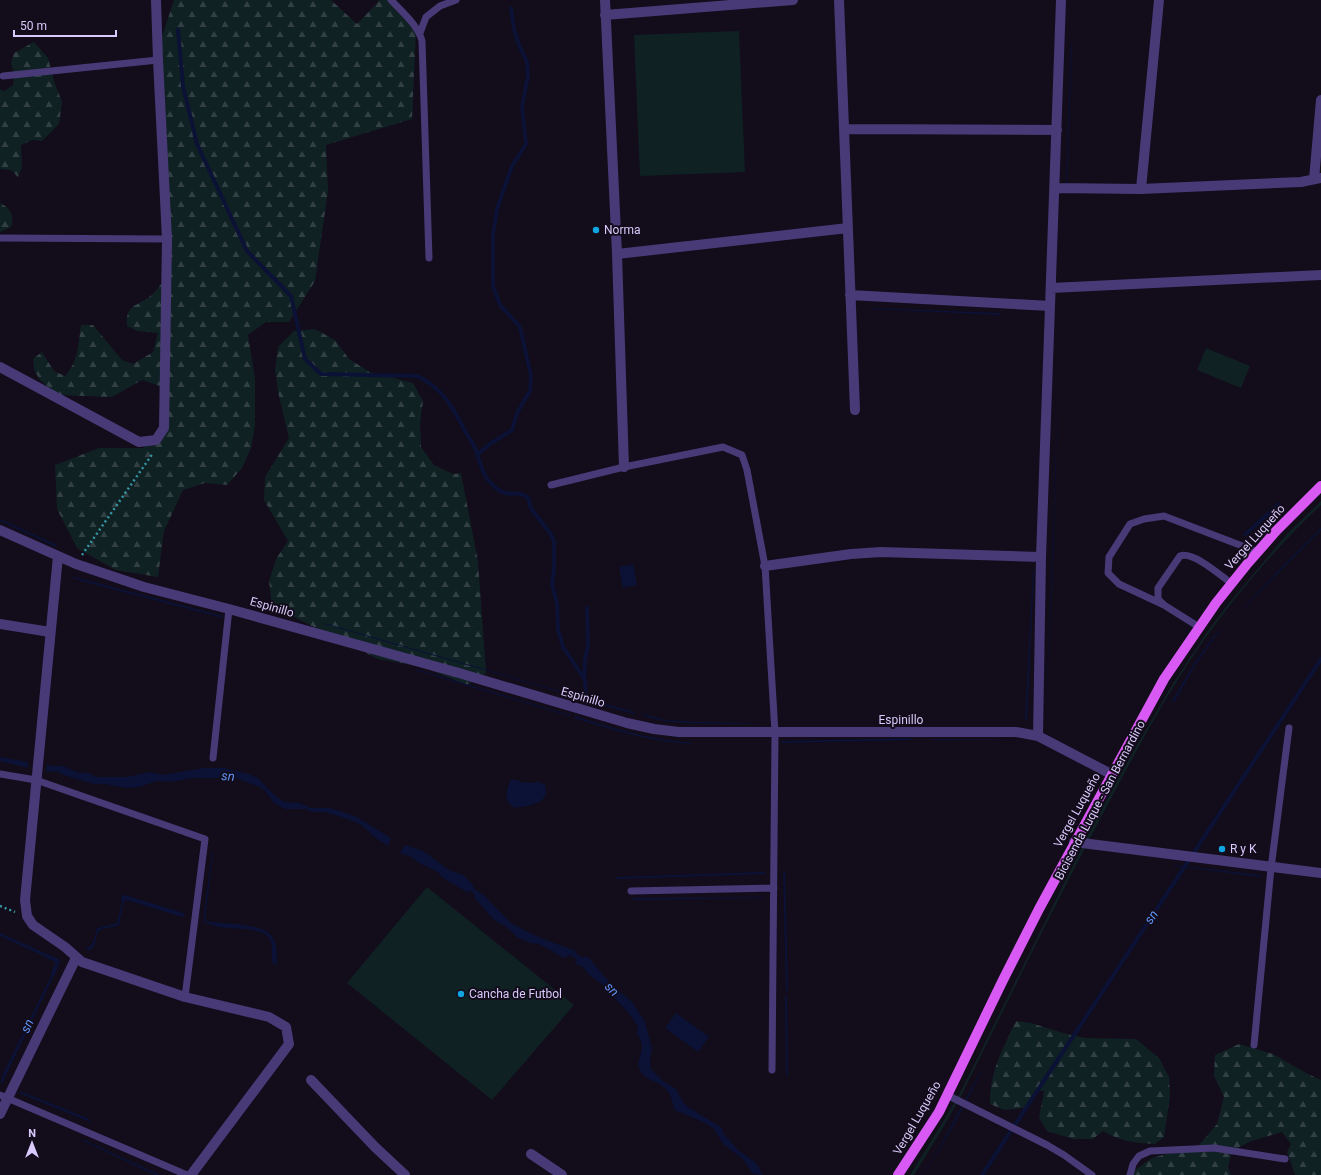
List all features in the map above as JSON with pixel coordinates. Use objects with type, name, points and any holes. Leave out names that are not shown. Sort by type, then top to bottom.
[{"type":"main road","name":"Vergel Luqueño","points":[[898,1175],[939,1112],[1002,980],[1074,842],[1164,680],[1199,627],[1232,583],[1276,531],[1321,486]]},
{"type":"street","points":[[0,367],[139,442],[156,440],[164,428],[167,239],[156,0]]},
{"type":"street","points":[[605,0],[617,254],[624,467]]},
{"type":"street","points":[[605,15],[792,0]]},
{"type":"street","points":[[839,0],[855,410]]},
{"type":"street","points":[[1038,736],[1041,557],[1061,0]]},
{"type":"street","points":[[1141,189],[1159,0]]},
{"type":"street","points":[[1055,188],[1141,189],[1300,182],[1317,179],[1321,100]]},
{"type":"street","points":[[844,129],[1057,130]]},
{"type":"street","points":[[617,254],[848,228]]},
{"type":"street","points":[[1051,288],[1321,275]]},
{"type":"street","points":[[850,295],[1050,306]]},
{"type":"street","name":"Espinillo","points":[[0,530],[76,564],[144,587],[459,673],[627,723],[654,729],[680,732],[775,733],[1016,732],[1038,736],[1112,774]]},
{"type":"street","points":[[765,566],[852,554],[882,552],[1041,557]]},
{"type":"street","points":[[58,556],[25,900],[25,910],[27,916],[33,925],[65,947],[76,958],[91,966],[185,997],[269,1017],[286,1028],[289,1044],[191,1175]]},
{"type":"street","points":[[0,624],[50,632]]},
{"type":"street","points":[[1074,842],[1270,868],[1321,873]]},
{"type":"street","points":[[0,1114],[8,1093],[76,958]]},
{"type":"street","points":[[311,1080],[374,1147],[405,1175]]},
{"type":"street","points":[[531,1154],[562,1175]]},
{"type":"lane","points":[[391,0],[420,33],[422,41],[429,258]]},
{"type":"lane","points":[[420,33],[426,17],[440,6],[456,0]]},
{"type":"lane","points":[[2,76],[158,60]]},
{"type":"lane","points":[[0,238],[167,239]]},
{"type":"lane","points":[[551,485],[624,467],[723,447],[742,455],[747,470],[765,566],[775,733],[772,1070]]},
{"type":"lane","points":[[1199,627],[1164,605],[1119,584],[1108,573],[1109,557],[1130,524],[1144,519],[1164,516],[1258,552]]},
{"type":"lane","points":[[1164,605],[1158,599],[1158,588],[1180,556],[1183,555],[1197,559],[1232,583]]},
{"type":"lane","points":[[213,758],[229,609]]},
{"type":"lane","points":[[1254,1045],[1270,868],[1289,728]]},
{"type":"lane","points":[[0,774],[37,778],[205,839],[185,997]]},
{"type":"lane","points":[[631,890],[774,888]]},
{"type":"lane","points":[[8,1093],[77,1127],[187,1175]]},
{"type":"lane","points":[[947,1095],[1047,1145],[1092,1175]]},
{"type":"lane","points":[[1130,1175],[1133,1164],[1139,1156],[1150,1151],[1214,1148],[1285,1159]]},
{"type":"path","points":[[76,564],[151,456],[156,440]]},
{"type":"green space","points":[[174,0],[331,0],[357,24],[380,0],[394,0],[416,31],[412,119],[326,145],[328,191],[315,281],[289,322],[266,322],[248,335],[255,378],[255,426],[251,448],[242,468],[227,485],[205,483],[183,490],[164,531],[158,577],[116,570],[77,548],[57,509],[55,465],[99,448],[143,448],[162,431],[163,387],[142,380],[112,397],[57,395],[40,380],[34,370],[33,359],[42,352],[54,371],[65,376],[70,370],[75,358],[81,325],[93,325],[122,360],[133,364],[153,352],[158,333],[137,331],[127,326],[127,319],[128,313],[132,307],[151,295],[164,281],[163,149],[154,85],[154,61]]},
{"type":"green space","points":[[739,31],[745,172],[640,176],[634,35]]},
{"type":"green space","points":[[34,42],[48,58],[54,81],[62,102],[59,124],[42,141],[32,140],[21,145],[22,167],[18,177],[11,170],[0,169],[0,89],[4,91],[13,85],[14,74],[11,63],[14,53]]},
{"type":"green space","points":[[0,203],[4,205],[11,213],[12,223],[11,227],[0,232]]},
{"type":"green space","points":[[315,329],[335,340],[349,359],[370,372],[413,383],[423,401],[420,423],[421,447],[434,465],[453,474],[461,473],[478,561],[486,673],[467,685],[423,667],[378,659],[272,606],[269,581],[276,559],[288,541],[264,500],[265,477],[289,438],[278,392],[275,369],[278,347],[294,331]]},
{"type":"green space","points":[[1206,348],[1250,366],[1241,388],[1197,370]]},
{"type":"green space","points":[[1321,501],[1321,505],[1276,551],[1235,599],[1209,633],[1181,674],[1131,760],[1089,840],[962,1094],[914,1175],[910,1175],[960,1093],[1092,827],[1134,750],[1172,685],[1207,632],[1229,603],[1287,534]]},
{"type":"green space","name":"Cancha de Futbol","points":[[427,887],[574,1005],[492,1100],[347,983]]},
{"type":"green space","points":[[1016,1021],[1031,1023],[1085,1038],[1136,1039],[1159,1058],[1169,1077],[1170,1096],[1164,1137],[1155,1144],[1147,1144],[1122,1140],[1103,1131],[1093,1139],[1073,1139],[1047,1131],[1039,1118],[1044,1091],[1035,1091],[1025,1108],[1004,1110],[990,1104],[992,1082],[998,1061]]},
{"type":"green space","points":[[1239,1044],[1273,1054],[1321,1080],[1321,1175],[1295,1175],[1287,1152],[1291,1144],[1282,1132],[1251,1141],[1232,1151],[1228,1167],[1231,1175],[1131,1175],[1131,1173],[1152,1158],[1199,1145],[1217,1124],[1224,1097],[1214,1076],[1215,1055]]},
{"type":"water","points":[[1071,45],[1072,45],[1066,184]]},
{"type":"water","points":[[871,309],[1000,313],[1000,315]]},
{"type":"water","points":[[1058,382],[1053,566],[1052,566]]},
{"type":"water","points":[[1278,502],[1281,505],[1245,537],[1243,534]]},
{"type":"water","points":[[0,519],[57,545],[56,547],[0,521]]},
{"type":"water","points":[[1321,528],[1321,530],[1230,621],[1277,572]]},
{"type":"water","points":[[633,564],[637,585],[623,588],[619,567]]},
{"type":"water","points":[[1052,568],[1053,568],[1045,722]]},
{"type":"water","points":[[1034,570],[1027,720],[1025,719]]},
{"type":"water","points":[[67,575],[223,616],[223,618],[81,581]]},
{"type":"water","points":[[324,624],[564,692],[564,693]]},
{"type":"water","points":[[1227,625],[1215,637],[1196,664],[1174,702],[1172,701],[1195,662],[1213,637]]},
{"type":"water","points":[[416,669],[570,715],[569,716],[415,670]]},
{"type":"water","points":[[579,696],[634,712],[634,714],[578,698]]},
{"type":"water","points":[[640,713],[665,720],[769,723],[682,723],[650,718]]},
{"type":"water","points":[[575,716],[633,733],[692,744],[662,741],[632,735],[574,718]]},
{"type":"water","points":[[911,738],[911,740],[782,743],[782,741]]},
{"type":"water","points":[[933,739],[1026,740],[933,740]]},
{"type":"water","points":[[0,757],[28,762],[28,768],[0,761]]},
{"type":"water","points":[[47,764],[52,766],[63,766],[77,772],[88,773],[97,777],[127,777],[150,772],[162,775],[204,768],[224,768],[249,774],[258,778],[275,796],[285,802],[300,803],[311,808],[330,808],[355,816],[391,838],[388,846],[377,839],[360,824],[344,818],[325,812],[312,812],[305,809],[285,809],[274,803],[266,792],[260,787],[238,779],[193,778],[171,782],[157,781],[139,787],[127,788],[104,784],[94,784],[66,776],[56,771],[48,772],[46,770]]},
{"type":"water","points":[[510,780],[529,783],[539,782],[545,785],[545,797],[532,805],[515,808],[508,802],[506,796]]},
{"type":"water","points":[[405,845],[423,851],[449,870],[463,875],[474,886],[468,893],[442,877],[438,872],[419,863],[410,856],[400,853]]},
{"type":"water","points":[[212,852],[205,921],[253,927],[269,934],[274,940],[276,946],[277,965],[273,964],[272,946],[270,940],[261,932],[222,928],[203,922]]},
{"type":"water","points":[[1174,866],[1261,875],[1261,877]]},
{"type":"water","points":[[783,871],[785,871],[788,991],[786,991]]},
{"type":"water","points":[[765,872],[765,874],[616,879],[616,877]]},
{"type":"water","points":[[478,891],[515,925],[578,952],[564,958],[539,944],[531,943],[518,938],[506,927],[493,919],[474,897]]},
{"type":"water","points":[[124,895],[119,925],[100,930],[97,934],[94,947],[88,951],[86,947],[90,947],[94,940],[97,928],[117,923]]},
{"type":"water","points":[[633,898],[763,898],[633,900]]},
{"type":"water","points":[[0,933],[51,956],[50,959],[0,936]]},
{"type":"water","points":[[585,956],[589,958],[611,984],[632,1002],[645,1022],[652,1048],[650,1059],[651,1069],[663,1081],[676,1089],[683,1102],[688,1107],[722,1128],[723,1133],[738,1150],[756,1163],[763,1175],[753,1174],[743,1159],[724,1145],[713,1128],[675,1110],[670,1094],[667,1090],[642,1074],[639,1061],[642,1045],[637,1034],[637,1025],[626,1010],[603,985],[588,974],[584,968],[574,962]]},
{"type":"water","points":[[54,970],[56,971],[2,1085],[2,1076]]},
{"type":"water","points":[[785,995],[787,995],[788,1076],[786,1075]]},
{"type":"water","points":[[676,1013],[709,1037],[698,1052],[665,1028]]},
{"type":"water","points":[[982,1069],[955,1123],[935,1157],[922,1175],[933,1159]]},
{"type":"water","points":[[20,1091],[87,1118],[90,1122],[19,1093]]},
{"type":"water","points":[[82,1139],[160,1175],[155,1175],[83,1141]]},
{"type":"waterway","points":[[477,456],[490,444],[512,430],[517,413],[530,391],[531,376],[520,327],[500,305],[493,286],[493,234],[497,209],[512,166],[526,144],[522,107],[528,75],[527,62],[519,45],[514,29],[511,8]]},
{"type":"waterway","points":[[178,30],[183,86],[197,144],[247,251],[291,296],[305,359],[321,374],[417,376],[426,381],[434,386],[452,407],[473,444],[482,470],[490,482],[502,492],[523,495],[528,498],[531,508],[550,533],[554,541],[554,569],[552,584],[557,604],[558,629],[563,647],[585,680],[586,699]]},
{"type":"waterway","points":[[584,678],[588,645],[587,608]]},
{"type":"waterway","name":"sn","points":[[982,1175],[1321,659]]},
{"type":"waterway","name":"sn","points":[[468,885],[480,897]]},
{"type":"waterway","points":[[123,901],[124,897],[183,915]]},
{"type":"waterway","name":"sn","points":[[570,952],[584,962]]},
{"type":"waterway","name":"sn","points":[[47,956],[58,961],[53,974]]},
{"type":"place","name":"Norma","points":[[596,230]]},
{"type":"place","name":"R y K","points":[[1222,849]]},
{"type":"place","name":"Cancha de Futbol","points":[[461,994]]}]
